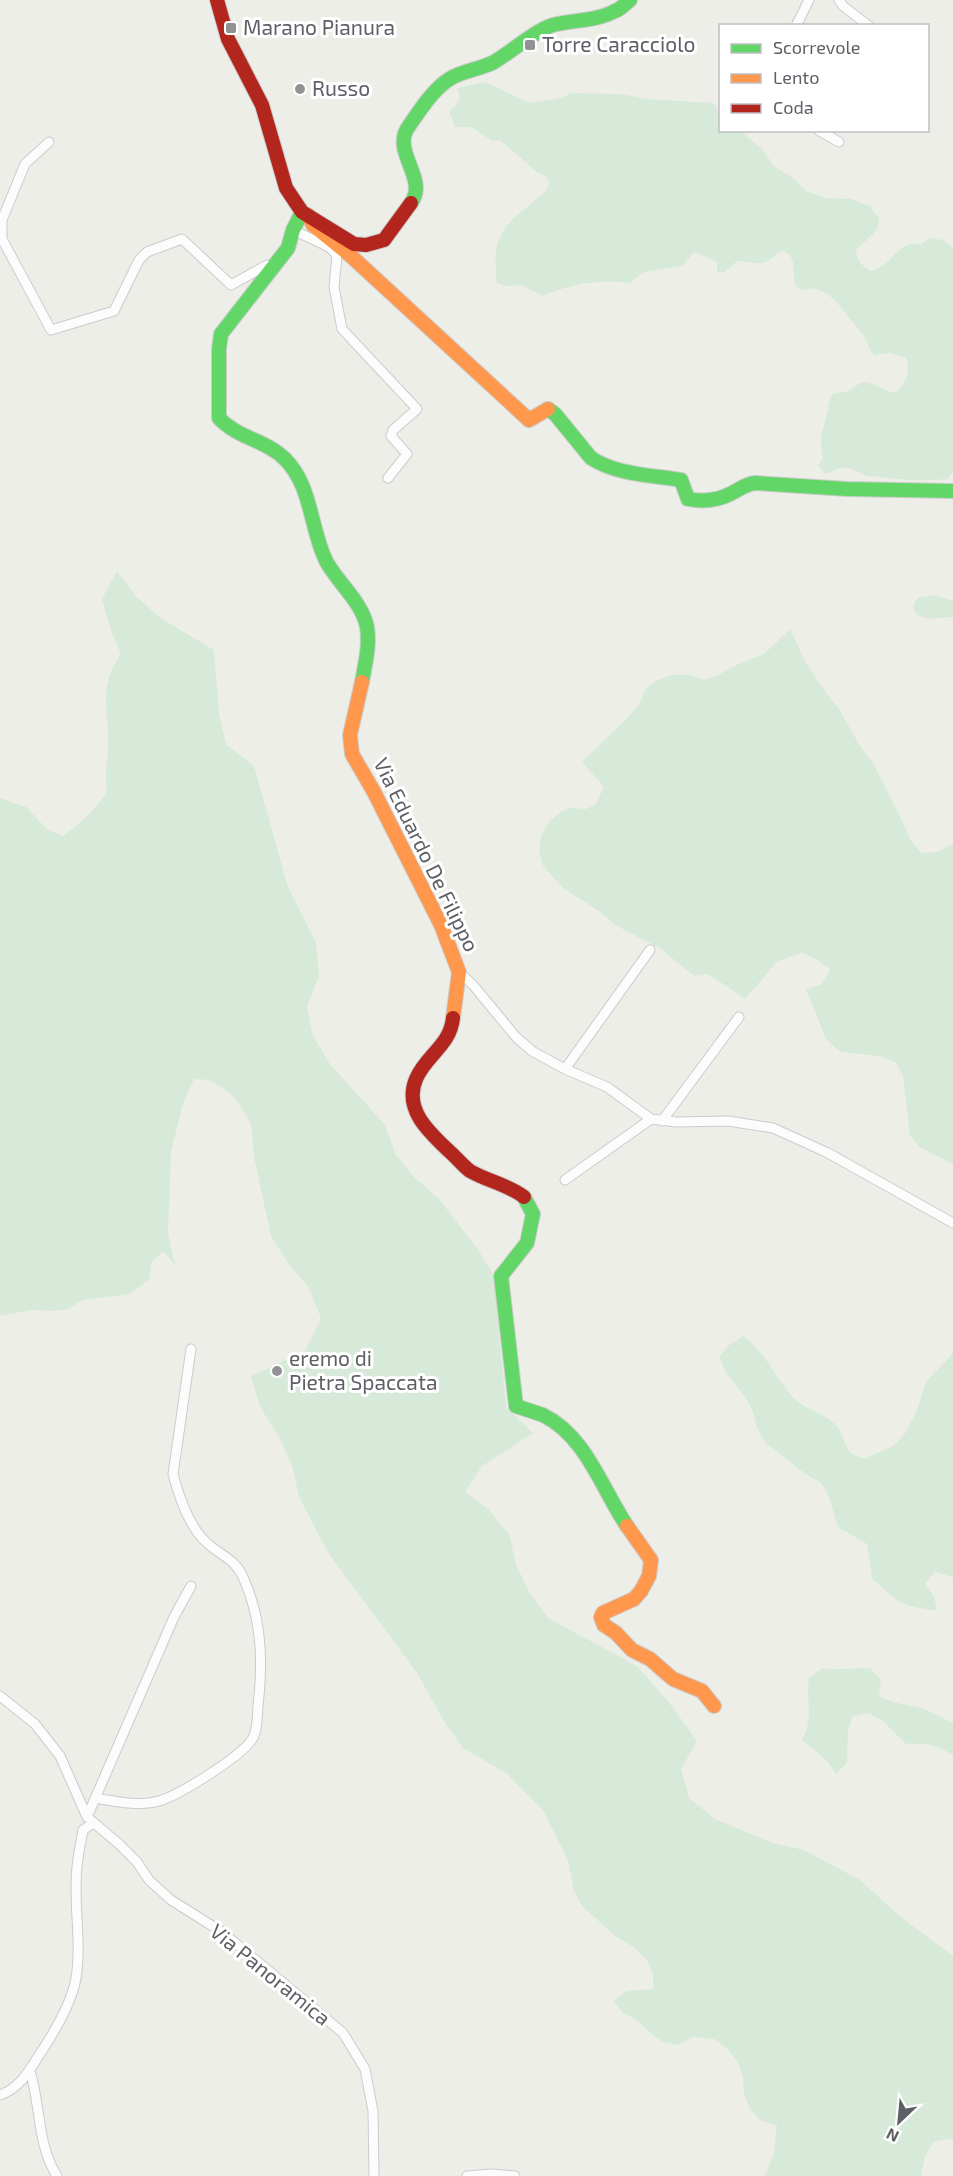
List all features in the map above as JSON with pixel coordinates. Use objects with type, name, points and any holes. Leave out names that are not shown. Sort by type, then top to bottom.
[{"type":"street","points":[[217,0],[230,46],[261,105],[269,127],[274,152],[288,190],[313,225],[351,256],[529,420],[549,408],[598,463],[681,480],[688,499],[697,501],[730,494],[745,483],[852,490],[925,492],[944,489],[953,491]]},
{"type":"street","points":[[305,213],[354,244],[366,245],[384,240],[414,200],[417,187],[403,146],[406,128],[437,90],[452,77],[495,62],[550,26],[616,11],[630,0]]},
{"type":"street","points":[[797,24],[809,0]]},
{"type":"street","points":[[839,0],[866,24]]},
{"type":"street","points":[[822,132],[839,142]]},
{"type":"street","points":[[49,142],[25,164],[2,220],[2,239],[51,330],[114,311],[139,260],[147,252],[182,239],[231,285],[267,265],[274,267]]},
{"type":"street","name":"Via Eduardo De Filippo","points":[[305,213],[293,230],[288,248],[221,334],[219,418],[228,428],[258,442],[284,458],[295,472],[303,487],[326,560],[367,626],[368,644],[361,691],[350,735],[352,754],[374,792],[441,925],[459,972],[452,1028],[443,1045],[425,1064],[416,1079],[412,1091],[413,1105],[424,1127],[469,1170],[523,1195],[532,1214],[527,1243],[501,1276],[516,1406],[544,1416],[569,1435],[585,1454],[612,1504],[651,1560],[646,1581],[634,1598],[603,1612],[601,1617],[604,1624],[632,1650],[650,1659],[673,1679],[702,1691],[714,1706]]},
{"type":"street","points":[[293,230],[329,247],[337,255],[334,287],[342,328],[417,409],[393,430],[391,436],[407,454],[388,478]]},
{"type":"street","points":[[565,1069],[650,950]]},
{"type":"street","points":[[459,972],[532,1051],[565,1069],[607,1087],[651,1119],[728,1121],[773,1128],[828,1153],[953,1223]]},
{"type":"street","points":[[662,1121],[739,1017]]},
{"type":"street","points":[[565,1180],[651,1119]]},
{"type":"street","points":[[95,1798],[134,1803],[158,1802],[227,1761],[248,1743],[255,1731],[261,1642],[251,1597],[236,1564],[200,1536],[173,1474],[191,1349]]},
{"type":"street","points":[[0,2096],[9,2092],[30,2071],[58,2021],[75,1979],[78,1921],[76,1868],[83,1830],[90,1820],[95,1798],[174,1617],[191,1586]]},
{"type":"street","points":[[0,1696],[35,1724],[60,1756],[90,1820]]},
{"type":"street","name":"Via Panoramica","points":[[90,1820],[119,1844],[137,1862],[149,1880],[171,1900],[222,1932],[343,2033],[365,2069],[373,2111],[374,2176]]},
{"type":"street","points":[[30,2071],[46,2155],[57,2176]]},
{"type":"street","points":[[467,2176],[515,2176]]},
{"type":"green space","points":[[486,82],[529,103],[557,99],[572,93],[620,94],[648,99],[713,103],[719,111],[719,132],[742,132],[761,148],[775,167],[795,179],[806,191],[825,198],[851,199],[870,206],[879,219],[878,227],[856,250],[860,262],[871,271],[885,264],[906,245],[921,244],[930,238],[943,240],[953,248],[953,472],[947,479],[908,480],[869,476],[847,468],[825,474],[818,465],[823,459],[821,438],[832,394],[848,391],[862,382],[893,393],[904,383],[908,373],[907,363],[906,358],[890,353],[875,355],[865,338],[829,295],[816,289],[802,290],[795,286],[793,262],[790,255],[783,251],[761,263],[737,261],[725,272],[717,273],[717,262],[694,252],[682,266],[645,272],[629,283],[585,283],[543,296],[521,285],[505,286],[497,283],[496,256],[500,237],[512,220],[545,192],[550,182],[500,140],[492,141],[471,127],[455,127],[449,111],[459,101],[457,88]]},
{"type":"green space","points":[[117,571],[136,596],[159,617],[214,650],[219,714],[226,744],[254,766],[288,887],[316,943],[319,976],[307,1006],[313,1036],[330,1064],[385,1125],[396,1155],[416,1179],[439,1199],[477,1248],[494,1275],[506,1407],[533,1433],[482,1466],[465,1492],[488,1509],[509,1534],[516,1564],[529,1592],[548,1618],[637,1666],[671,1705],[697,1741],[681,1769],[689,1798],[715,1819],[773,1843],[804,1850],[860,1880],[902,1918],[953,1956],[953,2140],[934,2142],[925,2156],[921,2176],[765,2176],[774,2153],[777,2125],[761,2121],[750,2109],[744,2094],[743,2078],[738,2062],[727,2049],[714,2039],[692,2037],[678,2045],[662,2042],[637,2020],[623,2013],[613,2001],[626,1991],[653,1989],[653,1974],[646,1959],[635,1948],[614,1935],[582,1906],[574,1891],[568,1860],[543,1810],[506,1773],[463,1748],[445,1723],[417,1673],[329,1554],[299,1497],[292,1465],[278,1435],[260,1407],[251,1376],[305,1351],[321,1318],[309,1288],[288,1263],[271,1236],[254,1157],[251,1124],[236,1099],[210,1080],[194,1079],[182,1107],[171,1152],[168,1233],[175,1265],[163,1251],[152,1262],[149,1280],[130,1294],[82,1300],[69,1309],[32,1310],[0,1316],[0,798],[26,807],[48,830],[63,836],[87,816],[107,792],[107,688],[109,678],[121,654],[111,631],[102,599]]},
{"type":"green space","points":[[935,595],[953,601],[953,617],[931,619],[921,617],[913,610],[914,602],[920,597]]},
{"type":"green space","points":[[790,629],[806,663],[838,707],[860,746],[873,763],[911,841],[922,853],[937,852],[953,844],[953,1164],[921,1148],[910,1136],[903,1075],[895,1062],[879,1056],[840,1052],[826,1039],[806,989],[822,984],[830,970],[817,960],[803,953],[778,961],[745,999],[708,974],[694,976],[661,949],[615,925],[600,912],[563,888],[543,866],[539,851],[541,836],[549,822],[561,811],[571,808],[586,809],[595,805],[604,787],[582,762],[639,705],[645,690],[657,680],[672,675],[689,675],[704,680],[720,674],[764,654]]},
{"type":"green space","points":[[743,1336],[765,1358],[796,1400],[835,1424],[850,1453],[864,1459],[893,1446],[904,1435],[916,1413],[926,1382],[953,1353],[953,1577],[935,1572],[925,1584],[934,1596],[937,1611],[913,1607],[898,1601],[872,1579],[867,1544],[838,1527],[829,1497],[821,1483],[804,1473],[765,1442],[746,1398],[726,1373],[719,1357],[729,1345]]},
{"type":"green space","points":[[822,1668],[870,1668],[881,1680],[879,1696],[893,1702],[925,1709],[953,1723],[953,1755],[931,1745],[906,1744],[883,1721],[868,1713],[853,1716],[848,1731],[847,1763],[836,1774],[827,1761],[802,1740],[809,1716],[809,1678]]},
{"type":"traffic: fast","points":[[411,203],[416,184],[406,155],[404,135],[439,87],[455,76],[494,62],[546,28],[593,19],[619,9],[630,0]]},
{"type":"traffic: fast","points":[[302,212],[293,230],[288,248],[221,334],[219,418],[234,430],[269,447],[285,459],[301,482],[326,561],[360,609],[367,627],[367,655],[362,682]]},
{"type":"traffic: fast","points":[[548,409],[555,414],[591,458],[623,471],[681,480],[688,499],[716,499],[755,483],[847,489],[953,491]]},
{"type":"traffic: fast","points":[[524,1197],[533,1214],[527,1243],[501,1276],[516,1406],[543,1415],[558,1424],[571,1436],[592,1464],[627,1526]]},
{"type":"traffic: slow","points":[[308,215],[313,225],[351,256],[529,420],[548,409]]},
{"type":"traffic: slow","points":[[362,682],[350,735],[352,754],[374,792],[441,925],[459,972],[453,1018]]},
{"type":"traffic: slow","points":[[627,1526],[651,1560],[649,1576],[634,1599],[603,1613],[601,1617],[604,1625],[616,1633],[632,1650],[650,1659],[673,1679],[702,1691],[714,1706]]},
{"type":"traffic: jam","points":[[217,0],[228,39],[262,105],[286,188],[302,212],[354,244],[366,245],[384,240],[411,203]]},
{"type":"traffic: jam","points":[[453,1018],[451,1028],[443,1043],[416,1079],[413,1090],[416,1111],[434,1137],[467,1169],[512,1189],[524,1197]]},
{"type":"place","name":"Marano Pianura","points":[[231,28]]},
{"type":"place","name":"Torre Caracciolo","points":[[530,45]]},
{"type":"place","name":"Russo","points":[[300,89]]},
{"type":"place","name":"eremo di Pietra Spaccata","points":[[277,1371]]}]
